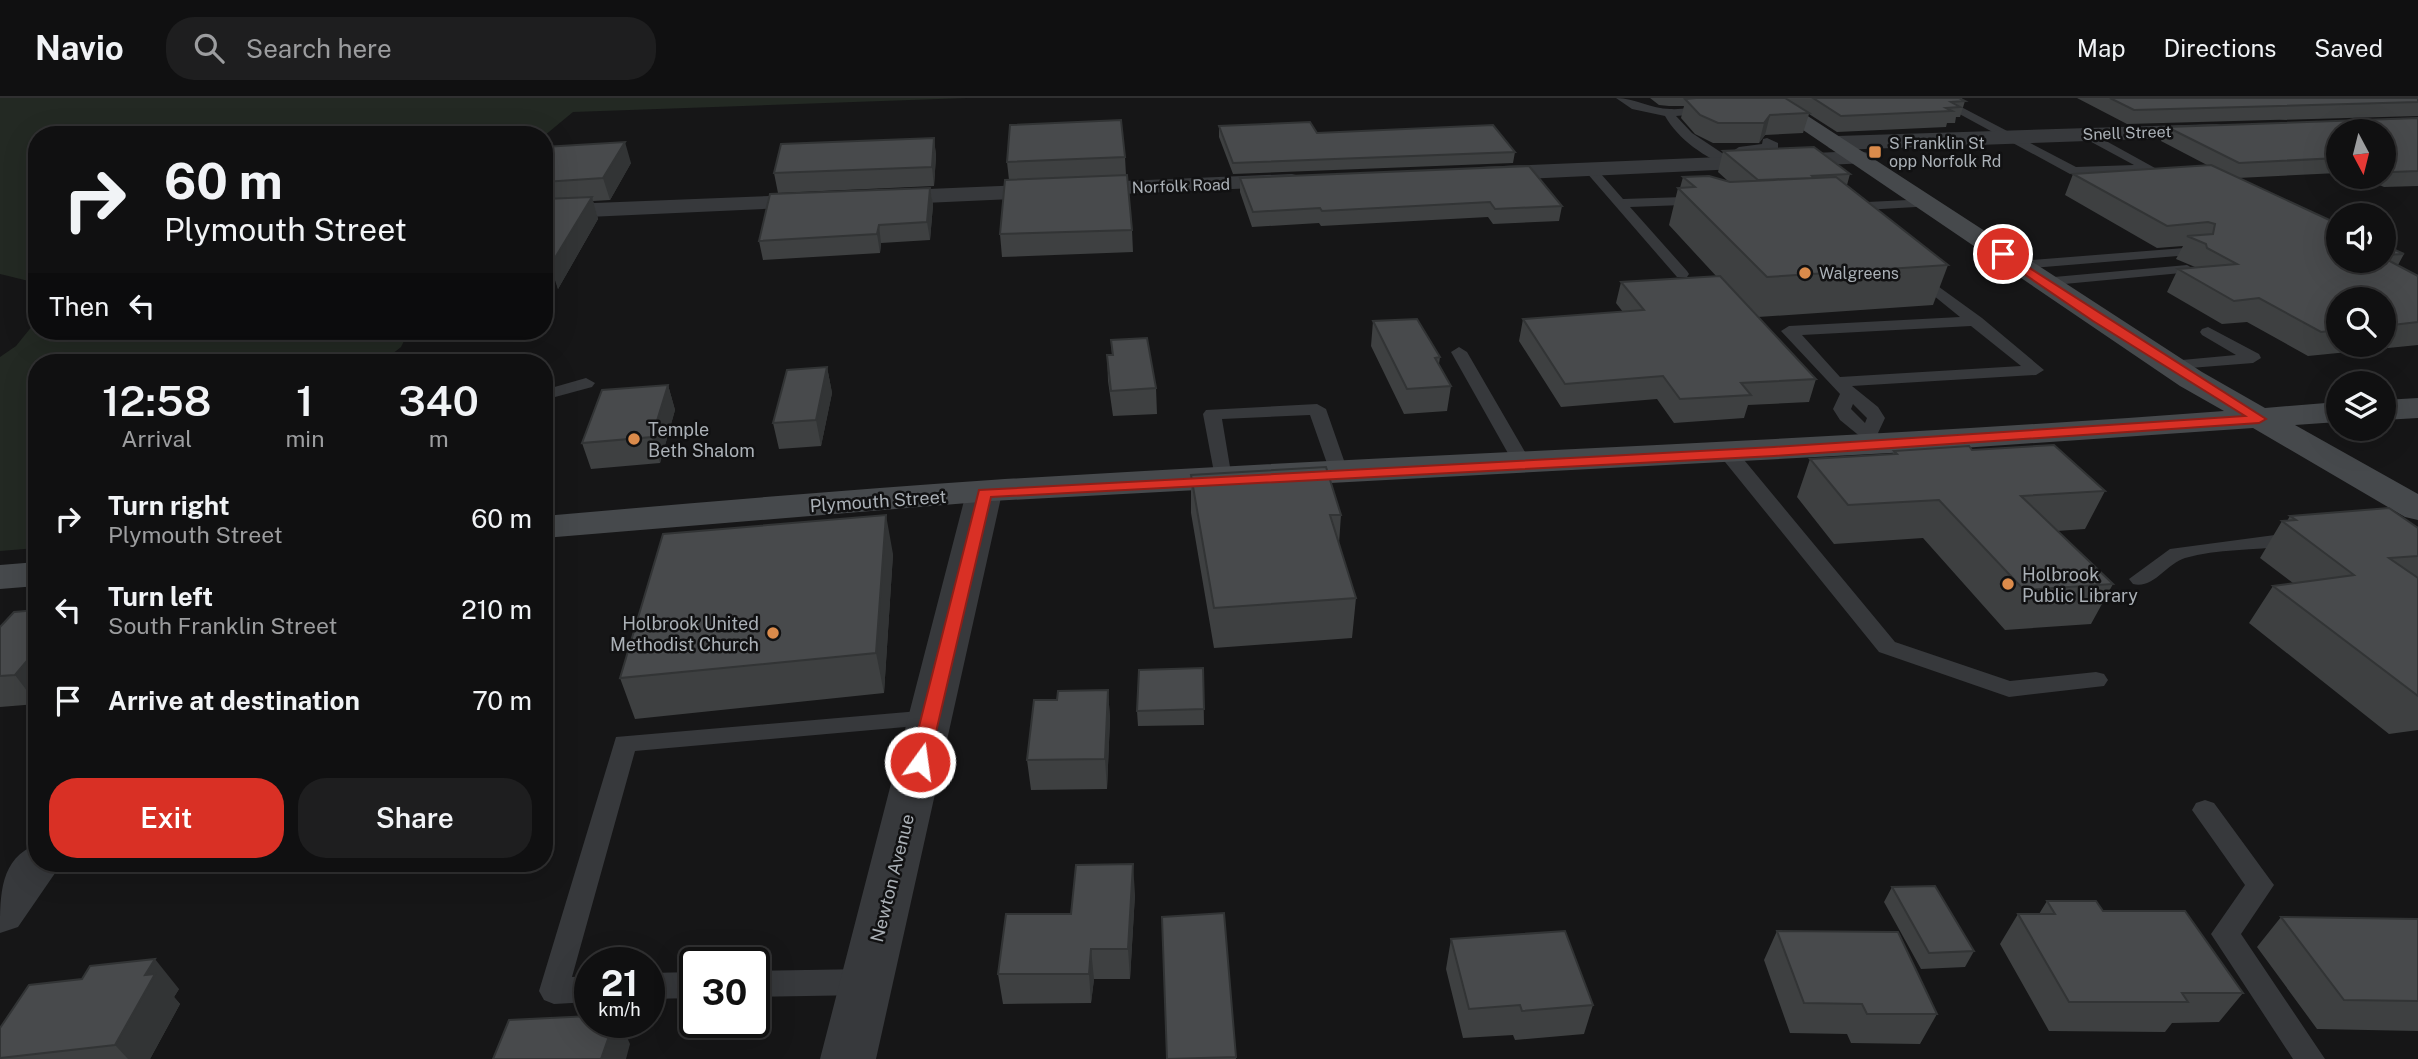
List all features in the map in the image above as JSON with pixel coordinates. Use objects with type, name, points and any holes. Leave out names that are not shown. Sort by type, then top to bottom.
[{"type":"main road","points":[[1768,102],[1860,158],[2171,366],[2414,519]]},
{"type":"main road","points":[[2396,409],[2418,408]]},
{"type":"main road","name":"Plymouth Street","points":[[553,526],[984,493],[1728,453],[1874,439],[2326,413]]},
{"type":"main road","points":[[0,577],[28,575]]},
{"type":"street","name":"Snell Street","points":[[1837,143],[2239,130]]},
{"type":"street","points":[[1465,174],[1590,169],[1721,158],[1860,158]]},
{"type":"street","name":"Norfolk Road","points":[[553,212],[1311,181]]},
{"type":"street","name":"Newton Avenue","points":[[848,1059],[984,493]]},
{"type":"street","points":[[0,912],[30,872]]},
{"type":"lane","points":[[1622,98],[1636,107],[1669,113],[1723,109]]},
{"type":"lane","points":[[1936,98],[2013,137],[2064,168],[2074,171],[2154,171],[2088,135]]},
{"type":"lane","points":[[1669,113],[1672,120],[1700,146],[1721,158],[1774,146],[1767,142]]},
{"type":"lane","points":[[1590,169],[1682,274]]},
{"type":"lane","points":[[1622,203],[1684,201],[1721,212]]},
{"type":"lane","points":[[1854,224],[1834,207],[1928,203]]},
{"type":"lane","points":[[2031,273],[2197,251]]},
{"type":"lane","points":[[1843,388],[2036,370],[1905,265]]},
{"type":"lane","points":[[2031,273],[2187,269]]},
{"type":"lane","points":[[1874,439],[1846,416],[1842,409],[1843,388],[1789,331],[1976,321]]},
{"type":"lane","points":[[2171,366],[2253,358],[2208,332]]},
{"type":"lane","points":[[1459,352],[1522,464]]},
{"type":"lane","points":[[553,392],[586,383]]},
{"type":"lane","points":[[1223,479],[1212,414],[1317,409],[1339,472]]},
{"type":"lane","points":[[1728,453],[1887,647],[2009,689],[2096,680]]},
{"type":"lane","points":[[2140,579],[2177,553],[2324,535]]},
{"type":"lane","points":[[574,990],[554,991],[625,743],[930,718]]},
{"type":"lane","points":[[2205,810],[2260,885],[2225,934],[2310,1059]]},
{"type":"lane","points":[[770,984],[866,982]]},
{"type":"shaded area","points":[[0,98],[967,98],[573,112],[553,129],[553,126],[28,126],[28,281],[0,274]]},
{"type":"shaded area","points":[[28,331],[28,340],[404,340],[392,354],[28,354],[28,549],[0,551],[0,357],[16,346]]},
{"type":"building","points":[[1785,98],[1809,113],[1770,115],[1764,123],[1718,123],[1700,115],[1685,99]]},
{"type":"building","points":[[1813,98],[1959,98],[1965,101],[1951,102],[1960,107],[1946,108],[1952,111],[1841,116]]},
{"type":"building","points":[[2110,98],[2418,98],[2418,102],[2134,110]]},
{"type":"building","points":[[2418,118],[2418,171],[2396,172],[2396,119],[2390,119]]},
{"type":"building","points":[[1121,120],[1125,157],[1007,162],[1010,125]]},
{"type":"building","points":[[2326,121],[2326,159],[2239,163],[2167,127]]},
{"type":"building","points":[[1310,122],[1317,133],[1493,125],[1515,152],[1233,163],[1219,126]]},
{"type":"building","points":[[934,138],[932,167],[774,173],[781,144]]},
{"type":"building","points":[[625,142],[603,178],[553,181],[553,146]]},
{"type":"building","points":[[1814,147],[1850,174],[1758,180],[1723,151]]},
{"type":"building","points":[[2211,165],[2326,218],[2326,273],[2396,273],[2396,264],[2418,276],[2418,322],[2396,325],[2396,287],[2326,287],[2326,331],[2321,332],[2259,298],[2234,301],[2178,269],[2237,264],[2207,248],[2206,244],[2187,236],[2213,234],[2215,224],[2208,222],[2167,226],[2073,174]]},
{"type":"building","points":[[1529,166],[1562,206],[1495,209],[1490,202],[1253,212],[1240,178]]},
{"type":"building","points":[[1127,175],[1132,230],[1000,234],[1005,180]]},
{"type":"building","points":[[1709,176],[1730,182],[1836,177],[1948,265],[1767,277],[1678,188],[1695,187],[1683,177]]},
{"type":"building","points":[[930,188],[927,222],[879,225],[877,234],[759,241],[770,194]]},
{"type":"building","points":[[592,197],[553,261],[553,199]]},
{"type":"building","points":[[1720,276],[1816,379],[1741,383],[1751,395],[1680,399],[1663,376],[1565,384],[1523,319],[1644,310],[1621,282]]},
{"type":"building","points":[[1417,319],[1440,357],[1435,358],[1451,386],[1407,389],[1373,321]]},
{"type":"building","points":[[1147,338],[1156,388],[1111,391],[1107,355],[1113,355],[1111,340]]},
{"type":"building","points":[[827,367],[816,420],[773,423],[787,370]]},
{"type":"building","points":[[668,385],[652,437],[582,443],[602,390]]},
{"type":"building","points":[[2054,445],[2105,491],[2021,496],[2113,584],[2024,590],[1939,500],[1848,505],[1810,459],[1897,454],[1894,451],[1969,446],[1972,450]]},
{"type":"building","points":[[1326,467],[1341,515],[1330,515],[1356,598],[1214,608],[1191,475]]},
{"type":"building","points":[[2389,508],[2418,528],[2418,556],[2389,558],[2418,578],[2418,696],[2273,586],[2354,575],[2282,521],[2296,520],[2290,516]]},
{"type":"building","name":"Holbrook United Methodist Church","points":[[886,515],[876,653],[620,678],[663,534]]},
{"type":"building","points":[[28,611],[28,660],[15,675],[0,676],[0,627],[14,612]]},
{"type":"building","points":[[1203,668],[1204,709],[1137,711],[1139,670]]},
{"type":"building","points":[[1108,690],[1105,759],[1027,760],[1034,700],[1057,700],[1058,691]]},
{"type":"building","points":[[1133,864],[1128,949],[1091,949],[1089,974],[998,974],[1006,914],[1071,914],[1076,865]]},
{"type":"building","points":[[1935,886],[1974,951],[1929,953],[1892,887]]},
{"type":"building","points":[[2047,901],[2096,901],[2103,911],[2185,911],[2243,993],[2182,993],[2188,1002],[2069,1002],[2018,914],[2055,914]]},
{"type":"building","points":[[1224,913],[1236,1057],[1167,1059],[1162,917]]},
{"type":"building","points":[[2281,917],[2418,919],[2418,1001],[2344,1000]]},
{"type":"building","points":[[1565,931],[1593,1005],[1522,1011],[1520,1005],[1469,1009],[1451,939]]},
{"type":"building","points":[[1777,931],[1898,932],[1937,1014],[1867,1014],[1862,1004],[1804,1003]]},
{"type":"building","points":[[155,959],[145,975],[155,974],[115,1045],[0,1058],[0,1028],[29,985],[82,979],[90,966]]},
{"type":"building","points":[[574,1017],[574,1038],[608,1038],[601,1059],[493,1059],[509,1020]]},
{"type":"place","name":"S Franklin St opp Norfolk Rd","points":[[1875,152]]},
{"type":"place","name":"Walgreens","points":[[1805,273]]},
{"type":"place","name":"Temple Beth Shalom","points":[[634,439]]},
{"type":"place","name":"Holbrook Public Library","points":[[2008,584]]},
{"type":"place","name":"Holbrook United Methodist Church","points":[[773,633]]},
{"type":"route","points":[[920,762],[984,493],[1339,472],[1774,451],[2155,428],[2259,419],[2191,379],[2003,254]]}]
